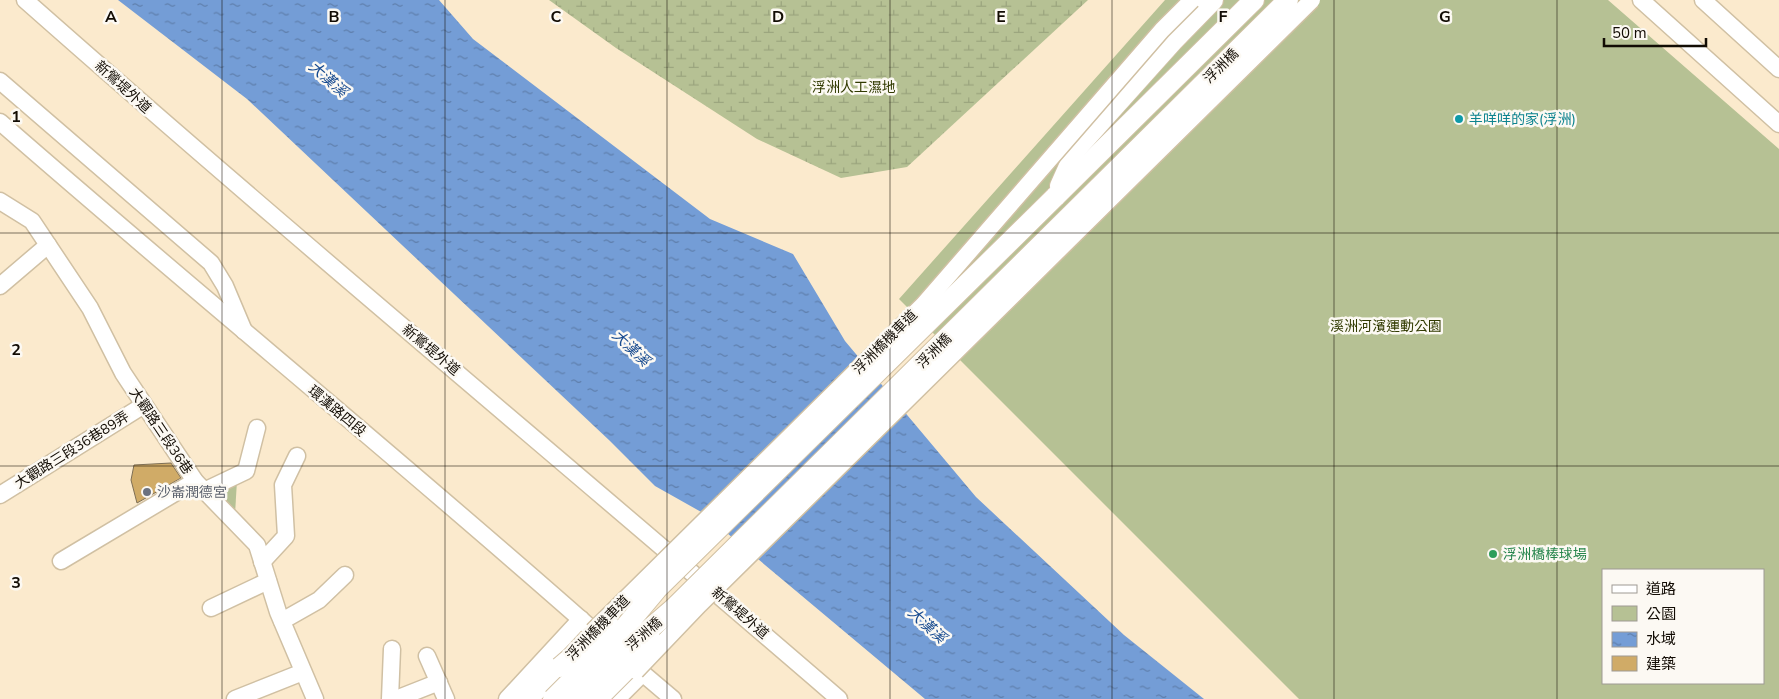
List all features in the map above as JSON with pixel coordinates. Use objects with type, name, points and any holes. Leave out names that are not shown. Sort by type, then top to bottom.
[{"type":"main road","name":"浮洲橋","points":[[1055,197],[1077,148],[1173,41],[1214,0]]},
{"type":"main road","name":"浮洲橋","points":[[553,699],[626,626],[657,589],[1254,0]]},
{"type":"main road","name":"浮洲橋","points":[[576,699],[622,653],[674,608],[1288,0]]},
{"type":"main road","points":[[527,699],[617,617],[657,589]]},
{"type":"main road","points":[[597,699],[633,663],[674,608]]},
{"type":"street","name":"新鶯堤外道","points":[[25,0],[191,147],[839,699]]},
{"type":"street","name":"浮洲橋機車道","points":[[560,667],[576,646],[923,305],[1162,30],[1192,0]]},
{"type":"street","points":[[1113,88],[1132,72],[1202,0]]},
{"type":"street","points":[[607,699],[664,643],[699,605],[1312,0]]},
{"type":"street","points":[[1641,0],[1779,124]]},
{"type":"street","points":[[1702,0],[1779,69]]},
{"type":"street","points":[[0,81],[210,263],[225,286],[244,333]]},
{"type":"street","name":"環漢路四段","points":[[0,122],[673,699]]},
{"type":"street","name":"大觀路三段36巷","points":[[0,202],[32,222],[90,308],[123,373],[200,486],[256,545],[282,621],[315,699]]},
{"type":"street","points":[[0,286],[48,246]]},
{"type":"street","name":"大觀路三段36巷89弄","points":[[0,495],[144,405]]},
{"type":"street","points":[[61,561],[200,486],[246,471],[257,428]]},
{"type":"street","points":[[262,562],[286,536],[283,485],[297,456]]},
{"type":"street","points":[[282,621],[319,600],[345,575]]},
{"type":"street","points":[[211,608],[268,582]]},
{"type":"street","points":[[508,699],[581,619]]},
{"type":"street","points":[[390,699],[392,650]]},
{"type":"street","points":[[427,656],[446,699]]},
{"type":"street","points":[[235,699],[304,672]]},
{"type":"street","points":[[617,699],[648,678],[656,699]]},
{"type":"street","points":[[396,699],[439,682]]},
{"type":"street","points":[[508,699],[514,696],[517,699]]},
{"type":"green space","name":"浮洲人工濕地","points":[[549,0],[1088,0],[907,167],[841,178],[757,139],[616,48]]},
{"type":"green space","name":"溪洲河濱運動公園","points":[[1165,0],[1608,0],[1779,149],[1779,699],[1299,699],[899,299]]},
{"type":"green space","points":[[237,481],[235,514],[212,492]]},
{"type":"water","name":"大漢溪","points":[[118,0],[439,0],[473,39],[710,219],[793,254],[845,341],[976,497],[1124,635],[1204,699],[925,699],[703,513],[655,486],[610,441],[247,99]]},
{"type":"building","name":"沙崙潤德宮","points":[[171,463],[181,478],[137,503],[131,480],[134,465]]},
{"type":"place","name":"羊咩咩的家(浮洲)","points":[[1459,119]]},
{"type":"place","name":"沙崙潤德宮","points":[[147,492]]},
{"type":"place","name":"浮洲橋棒球場","points":[[1493,554]]}]
